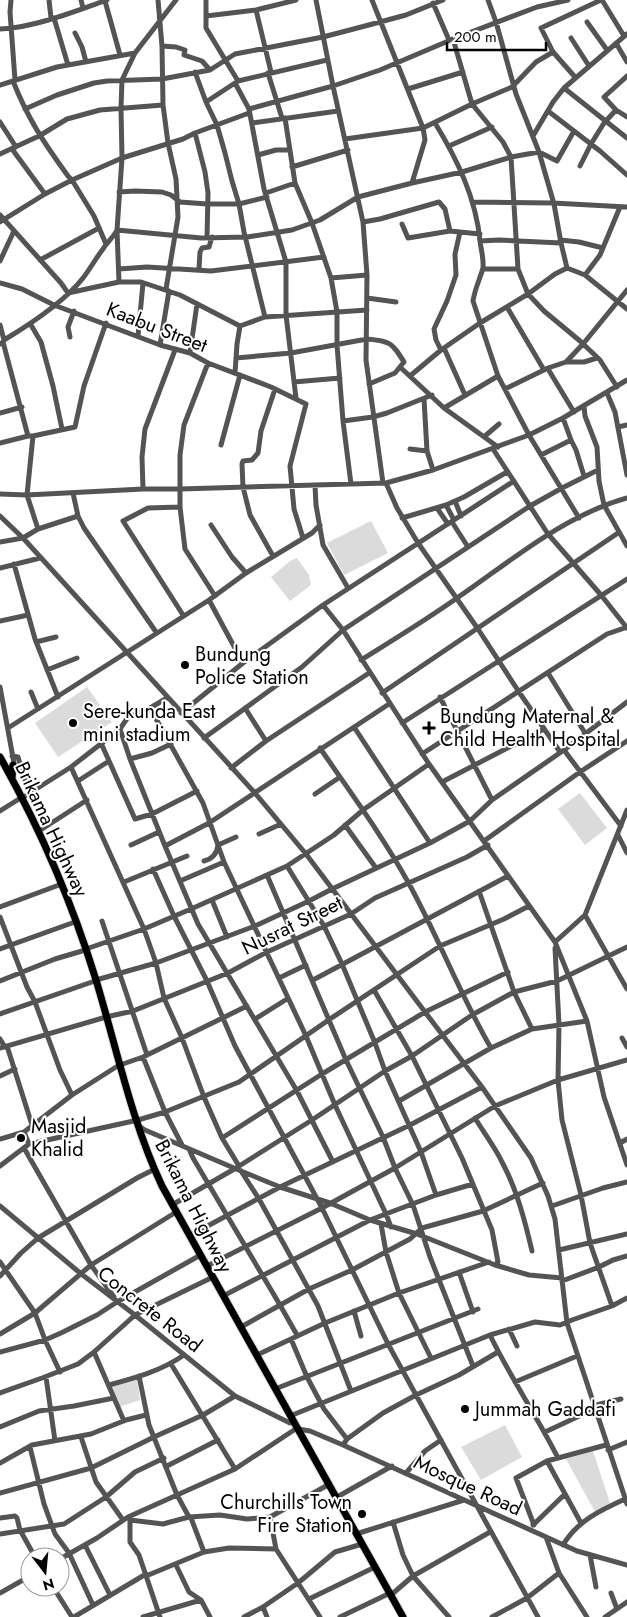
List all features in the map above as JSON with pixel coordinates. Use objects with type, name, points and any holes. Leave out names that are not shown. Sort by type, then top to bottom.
[{"type":"highway","name":"Brikama Highway","points":[[6,764],[12,780],[23,797],[84,950]]},
{"type":"highway","name":"Brikama Highway","points":[[6,764],[39,831],[66,894],[151,1172],[209,1279],[296,1429],[326,1486],[356,1534],[399,1617]]},
{"type":"highway","name":"Brikama Highway","points":[[134,1121],[150,1162],[172,1205],[257,1355],[290,1419]]},
{"type":"highway","name":"Brikama Highway","points":[[311,1456],[337,1497],[371,1569],[404,1617]]},
{"type":"street","points":[[11,0],[14,80],[25,109],[39,136],[72,180],[94,216],[106,244]]},
{"type":"street","points":[[49,0],[68,65]]},
{"type":"street","points":[[81,0],[83,8]]},
{"type":"street","points":[[0,29],[11,29],[53,18],[106,0],[120,55]]},
{"type":"street","points":[[158,0],[162,46],[163,104],[168,143],[176,179],[178,218],[169,268],[160,345]]},
{"type":"street","points":[[119,282],[117,230],[122,158],[122,80],[135,53],[176,0]]},
{"type":"street","points":[[206,0],[206,28],[225,59],[249,111],[266,195],[286,262],[286,314],[296,398]]},
{"type":"street","points":[[206,16],[256,10],[296,0]]},
{"type":"street","points":[[316,0],[332,86],[363,222],[367,275],[366,360],[373,417],[385,483],[402,518],[418,543],[544,729],[621,826]]},
{"type":"street","points":[[372,0],[398,62],[426,140],[412,182]]},
{"type":"street","points":[[25,109],[57,95],[107,81],[162,79],[210,70],[235,54],[380,22],[406,15],[429,3],[443,0]]},
{"type":"street","points":[[488,0],[525,120],[539,152],[553,203],[567,268]]},
{"type":"street","points":[[68,293],[14,231],[1,219],[72,180],[122,158],[183,139],[276,100],[332,86],[380,70],[451,39],[537,7],[568,0]]},
{"type":"street","points":[[533,136],[553,102],[564,88],[626,35],[602,0],[541,28],[553,52],[575,78]]},
{"type":"street","points":[[429,3],[451,39],[472,104],[504,142],[511,157],[518,269],[528,294],[544,311],[584,344],[597,358],[617,387]]},
{"type":"street","points":[[256,10],[266,47],[269,72],[283,118],[296,183],[324,257],[337,312],[337,345],[343,421],[351,484]]},
{"type":"street","points":[[587,22],[607,50]]},
{"type":"street","points":[[75,33],[82,47],[86,62]]},
{"type":"street","points":[[571,38],[589,66]]},
{"type":"street","points":[[616,44],[627,62]]},
{"type":"street","points":[[162,46],[185,50],[184,55],[202,61],[210,70]]},
{"type":"street","points":[[345,139],[423,128],[435,123],[472,104],[512,87],[536,62],[553,52]]},
{"type":"street","points":[[0,85],[68,65],[135,53]]},
{"type":"street","points":[[206,102],[236,82],[269,72],[328,60]]},
{"type":"street","points":[[195,72],[217,125],[239,204],[265,317]]},
{"type":"street","points":[[408,89],[463,72]]},
{"type":"street","points":[[626,115],[616,110],[604,97],[627,76]]},
{"type":"street","points":[[564,88],[627,138]]},
{"type":"street","points":[[0,154],[39,136],[67,119],[100,110],[163,104]]},
{"type":"street","points":[[580,166],[604,123],[607,122],[616,110]]},
{"type":"street","points":[[252,123],[338,111]]},
{"type":"street","points":[[548,112],[591,144],[627,175]]},
{"type":"street","points":[[0,122],[14,148],[45,194]]},
{"type":"street","points":[[435,123],[462,172],[473,202],[480,234],[482,269],[474,288],[472,301],[498,376],[529,435],[579,518]]},
{"type":"street","points":[[449,146],[492,127]]},
{"type":"street","points":[[117,230],[209,237],[246,237],[292,230],[312,223],[358,197],[412,182],[462,172],[511,157],[539,152],[556,161],[574,131]]},
{"type":"street","points":[[195,133],[205,172],[208,193],[209,247],[202,248],[200,252],[199,269]]},
{"type":"street","points":[[258,155],[276,150],[289,150]]},
{"type":"street","points":[[292,167],[348,150]]},
{"type":"street","points":[[119,192],[162,192],[171,195],[180,202],[239,204],[296,183]]},
{"type":"street","points":[[363,222],[439,202],[445,209],[450,231]]},
{"type":"street","points":[[473,202],[553,203],[627,207]]},
{"type":"street","points":[[585,275],[600,255],[620,207]]},
{"type":"street","points":[[402,224],[408,238],[450,231],[480,234]]},
{"type":"street","points":[[40,260],[100,228]]},
{"type":"street","points":[[2,342],[31,325],[83,279],[117,230]]},
{"type":"street","points":[[0,261],[14,231]]},
{"type":"street","points":[[460,232],[455,254],[456,275],[434,329],[436,340],[443,349],[465,395]]},
{"type":"street","points":[[480,241],[579,242],[603,248]]},
{"type":"street","points":[[119,269],[147,267],[211,271],[324,257]]},
{"type":"street","points":[[410,376],[443,349],[480,323],[567,268],[585,275],[627,309]]},
{"type":"street","points":[[482,269],[518,269]]},
{"type":"street","points":[[330,278],[367,275]]},
{"type":"street","points":[[68,293],[119,282],[143,283],[167,290],[240,326],[265,317],[286,314],[367,310]]},
{"type":"street","name":"Kaabu Street","points":[[0,283],[22,289],[54,305],[160,345],[190,353],[208,363],[302,401],[306,404],[290,466],[292,485]]},
{"type":"street","points":[[138,336],[143,283]]},
{"type":"street","points":[[566,362],[584,344],[627,290]]},
{"type":"street","points":[[367,298],[396,302]]},
{"type":"street","points":[[190,353],[198,304]]},
{"type":"street","points":[[507,306],[574,412]]},
{"type":"street","points":[[70,337],[68,327],[74,311]]},
{"type":"street","points":[[0,443],[75,426],[84,386],[106,324]]},
{"type":"street","points":[[0,325],[2,342],[31,436],[27,495],[38,529]]},
{"type":"street","points":[[31,325],[41,342],[62,428]]},
{"type":"street","points":[[221,445],[238,374],[236,358],[240,326]]},
{"type":"street","points":[[236,358],[291,353],[367,339],[393,345],[404,362],[395,373],[369,384]]},
{"type":"street","points":[[143,489],[142,457],[145,429],[175,350]]},
{"type":"street","points":[[505,389],[546,369],[566,362],[584,362],[597,358]]},
{"type":"street","points":[[208,363],[184,425],[180,455],[180,507],[187,554],[215,596]]},
{"type":"street","points":[[400,368],[432,395],[444,408],[485,436],[496,448],[508,472],[548,534],[627,628],[607,634],[422,754]]},
{"type":"street","points":[[444,408],[498,376]]},
{"type":"street","points":[[294,382],[340,378]]},
{"type":"street","points":[[0,494],[27,495],[143,489],[385,483],[433,470],[529,435],[574,412],[627,380]]},
{"type":"street","points":[[273,556],[250,515],[243,487],[242,464],[243,461],[252,460],[258,453],[261,431],[275,389]]},
{"type":"street","points":[[607,393],[615,412],[627,475]]},
{"type":"street","points":[[343,421],[373,417],[432,395]]},
{"type":"street","points":[[424,398],[427,451],[433,470]]},
{"type":"street","points":[[584,406],[585,416],[597,447],[598,470],[604,504],[618,533],[627,546]]},
{"type":"street","points":[[0,413],[22,407]]},
{"type":"street","points":[[563,418],[584,476]]},
{"type":"street","points":[[485,436],[500,424]]},
{"type":"street","points":[[618,427],[627,425]]},
{"type":"street","points":[[542,455],[571,440]]},
{"type":"street","points":[[410,449],[427,451]]},
{"type":"street","points":[[204,738],[302,667],[343,630],[530,506],[598,470]]},
{"type":"street","points":[[402,518],[446,505],[508,472]]},
{"type":"street","points":[[181,713],[243,662],[323,605],[514,481]]},
{"type":"street","points":[[292,485],[294,509],[303,538]]},
{"type":"street","points":[[315,485],[316,505],[323,545],[348,588]]},
{"type":"street","points":[[476,490],[482,500]]},
{"type":"street","points":[[73,493],[78,516],[84,528],[156,632]]},
{"type":"street","points":[[464,497],[471,509]]},
{"type":"street","points":[[361,660],[457,598],[548,534],[604,504],[627,498]]},
{"type":"street","points":[[455,501],[461,516]]},
{"type":"street","points":[[446,505],[451,522]]},
{"type":"street","points":[[180,507],[148,508],[123,521],[183,615]]},
{"type":"street","points":[[437,508],[451,522],[468,547]]},
{"type":"street","points":[[0,516],[24,538],[125,652],[255,793],[306,854],[465,1064],[527,1150],[552,1206],[567,1323],[626,1501],[596,1513],[581,1523],[568,1536],[563,1545]]},
{"type":"street","points":[[0,542],[24,538],[38,529],[78,516]]},
{"type":"street","points":[[211,525],[232,557],[246,573]]},
{"type":"street","points":[[8,728],[209,600],[246,573],[312,533],[320,525]]},
{"type":"street","points":[[382,693],[618,533]]},
{"type":"street","points":[[0,568],[40,558]]},
{"type":"street","points":[[14,564],[36,642],[58,697]]},
{"type":"street","points":[[402,723],[627,579]]},
{"type":"street","points":[[209,600],[243,662]]},
{"type":"street","points":[[323,605],[343,630],[422,754],[555,942],[587,1021],[604,1097],[627,1165]]},
{"type":"street","points":[[0,621],[28,615]]},
{"type":"street","points":[[36,642],[56,637]]},
{"type":"street","points":[[47,670],[77,658]]},
{"type":"street","points":[[231,768],[266,741],[369,673]]},
{"type":"street","points":[[548,673],[586,733]]},
{"type":"street","points":[[0,687],[8,728],[6,764],[18,758],[23,797]]},
{"type":"street","points":[[31,692],[38,709]]},
{"type":"street","points":[[440,697],[492,800]]},
{"type":"street","points":[[0,811],[71,766],[120,729],[128,717],[150,708],[167,698]]},
{"type":"street","points":[[1,1011],[156,963],[255,926],[430,843],[470,821],[492,800],[627,702]]},
{"type":"street","points":[[165,846],[209,823],[389,704]]},
{"type":"street","points":[[150,708],[203,803],[224,862],[306,1036],[335,1105],[386,1214],[390,1227]]},
{"type":"street","points":[[245,708],[266,741]]},
{"type":"street","points":[[354,727],[430,843]]},
{"type":"street","points":[[120,729],[159,832],[198,924],[298,1091],[333,1162]]},
{"type":"street","points":[[442,782],[544,729]]},
{"type":"street","name":"Nusrat Street","points":[[4,1047],[133,1011],[228,973],[267,952],[351,914],[375,898],[467,857],[580,772],[627,741]]},
{"type":"street","points":[[101,743],[134,819],[138,820],[152,814],[197,791]]},
{"type":"street","points":[[130,759],[152,753],[170,744]]},
{"type":"street","points":[[320,748],[363,810],[409,883],[464,994],[472,1015],[492,1048]]},
{"type":"street","points":[[78,781],[109,761]]},
{"type":"street","points":[[0,981],[174,916],[287,866],[346,825],[394,787],[429,764]]},
{"type":"street","points":[[71,766],[144,928],[156,963],[164,998],[222,1138],[259,1199],[309,1289],[325,1323],[351,1391]]},
{"type":"street","points":[[315,794],[340,777]]},
{"type":"street","points":[[39,831],[87,800]]},
{"type":"street","points":[[555,942],[585,916],[627,810]]},
{"type":"street","points":[[260,834],[281,824]]},
{"type":"street","points":[[346,825],[376,868]]},
{"type":"street","points":[[131,846],[159,832]]},
{"type":"street","points":[[618,834],[627,853]]},
{"type":"street","points":[[218,845],[236,837]]},
{"type":"street","points":[[204,861],[213,857],[217,852],[218,845]]},
{"type":"street","points":[[124,882],[187,856]]},
{"type":"street","points":[[180,881],[224,862]]},
{"type":"street","points":[[287,866],[324,926],[342,964],[385,1071],[422,1152],[436,1194]]},
{"type":"street","points":[[153,869],[207,981],[235,1046],[270,1108],[322,1208],[388,1344],[538,1617]]},
{"type":"street","points":[[267,875],[346,1060],[384,1137],[395,1168],[413,1205],[472,1366]]},
{"type":"street","points":[[313,980],[508,876]]},
{"type":"street","points":[[0,907],[58,886]]},
{"type":"street","points":[[479,891],[514,992],[532,1028]]},
{"type":"street","points":[[212,900],[226,937]]},
{"type":"street","points":[[0,1166],[29,1144],[134,1121],[165,1112],[239,1082],[440,946],[491,925],[530,906]]},
{"type":"street","points":[[585,916],[627,989]]},
{"type":"street","points":[[0,917],[72,1096]]},
{"type":"street","points":[[102,921],[133,1011],[145,1056],[165,1112],[182,1145]]},
{"type":"street","points":[[0,949],[72,923]]},
{"type":"street","points":[[555,942],[559,1025],[558,1080],[562,1120],[581,1195],[590,1243],[612,1306]]},
{"type":"street","points":[[172,1205],[239,1168],[472,1015],[514,992],[556,982],[627,947]]},
{"type":"street","points":[[279,978],[306,965]]},
{"type":"street","points":[[222,1138],[322,1074],[425,1012],[508,972]]},
{"type":"street","points":[[374,990],[412,1056],[473,1184],[492,1230],[498,1262],[495,1265]]},
{"type":"street","points":[[255,1019],[287,998]]},
{"type":"street","points":[[0,1139],[24,1132],[72,1096],[118,1066],[145,1056],[247,1006]]},
{"type":"street","points":[[399,1101],[492,1048],[532,1028],[587,1021]]},
{"type":"street","points":[[622,1038],[627,1047]]},
{"type":"street","points":[[0,1039],[15,1069],[32,1125]]},
{"type":"street","points":[[207,1266],[322,1208],[395,1168],[495,1106],[558,1080],[627,1060]]},
{"type":"street","points":[[0,1076],[15,1069]]},
{"type":"street","points":[[190,1236],[280,1187],[439,1111],[482,1088]]},
{"type":"street","points":[[475,1118],[501,1160],[517,1195],[532,1251]]},
{"type":"street","points":[[134,1121],[145,1130],[239,1168],[280,1187],[330,1203],[381,1224],[417,1234],[495,1265],[530,1275],[562,1280],[627,1256]]},
{"type":"street","points":[[24,1132],[29,1144]]},
{"type":"street","points":[[620,1143],[627,1140]]},
{"type":"street","points":[[24,1148],[92,1266],[117,1302]]},
{"type":"street","points":[[189,1149],[297,1336]]},
{"type":"street","points":[[0,1276],[38,1238],[137,1178],[151,1172]]},
{"type":"street","points":[[552,1206],[581,1195],[627,1182]]},
{"type":"street","points":[[241,1327],[309,1289],[386,1252],[417,1234],[422,1228],[483,1211],[543,1183]]},
{"type":"street","points":[[223,1296],[370,1220],[413,1205],[436,1194],[473,1184]]},
{"type":"street","name":"Concrete Road","points":[[0,1206],[80,1273],[235,1396],[290,1419]]},
{"type":"street","points":[[0,1334],[35,1313],[80,1273],[173,1214]]},
{"type":"street","points":[[381,1224],[386,1252],[399,1293],[432,1358]]},
{"type":"street","points":[[559,1250],[627,1234]]},
{"type":"street","points":[[0,1352],[45,1340],[97,1315],[197,1257]]},
{"type":"street","points":[[0,1262],[35,1313],[60,1372]]},
{"type":"street","points":[[257,1355],[354,1311],[439,1278],[489,1262]]},
{"type":"street","points":[[275,1389],[476,1310],[460,1272]]},
{"type":"street","points":[[0,1393],[78,1364],[135,1315],[209,1279]]},
{"type":"street","points":[[290,1419],[322,1403],[464,1344],[509,1328],[535,1322],[560,1325],[612,1306],[627,1298]]},
{"type":"street","points":[[354,1311],[361,1336]]},
{"type":"street","points":[[509,1328],[517,1346]]},
{"type":"street","points":[[490,1335],[558,1458]]},
{"type":"street","points":[[291,1339],[307,1377],[345,1442],[383,1413],[459,1375],[498,1352]]},
{"type":"street","points":[[94,1352],[124,1421]]},
{"type":"street","points":[[109,1385],[171,1364],[184,1355]]},
{"type":"street","points":[[516,1382],[577,1356]]},
{"type":"street","points":[[171,1364],[235,1469]]},
{"type":"street","points":[[140,1376],[146,1415],[178,1495],[204,1552]]},
{"type":"street","points":[[46,1377],[55,1441]]},
{"type":"street","points":[[0,1493],[92,1468],[203,1415],[235,1396]]},
{"type":"street","points":[[0,1427],[24,1416],[50,1409],[114,1398]]},
{"type":"street","points":[[545,1432],[590,1411],[594,1407],[621,1399]]},
{"type":"street","points":[[0,1463],[30,1447],[81,1437],[146,1415]]},
{"type":"street","points":[[70,1552],[85,1545],[122,1520],[235,1469],[296,1429]]},
{"type":"street","name":"Mosque Road","points":[[296,1429],[310,1431],[345,1442],[406,1473],[563,1545],[627,1565]]},
{"type":"street","points":[[81,1437],[96,1482],[122,1520]]},
{"type":"street","points":[[167,1466],[218,1440]]},
{"type":"street","points":[[406,1473],[424,1451],[441,1440]]},
{"type":"street","points":[[534,1525],[516,1478],[547,1461],[627,1442]]},
{"type":"street","points":[[30,1447],[38,1483],[51,1525],[65,1547]]},
{"type":"street","points":[[0,1534],[64,1524],[106,1497],[135,1472],[164,1458]]},
{"type":"street","points":[[547,1461],[581,1523]]},
{"type":"street","points":[[337,1497],[392,1466]]},
{"type":"street","points":[[129,1518],[163,1524],[190,1518],[220,1515],[247,1519],[270,1517],[326,1486]]},
{"type":"street","points":[[530,1530],[565,1494]]},
{"type":"street","points":[[356,1534],[464,1500]]},
{"type":"street","points":[[0,1518],[15,1516],[18,1518],[20,1530],[29,1547]]},
{"type":"street","points":[[270,1517],[276,1549],[320,1617]]},
{"type":"street","points":[[129,1518],[130,1542],[139,1555],[159,1615]]},
{"type":"street","points":[[393,1522],[403,1555],[413,1576],[449,1617]]},
{"type":"street","points":[[340,1617],[389,1595],[413,1576],[490,1532]]},
{"type":"street","points":[[546,1537],[559,1573],[587,1617]]},
{"type":"street","points":[[85,1545],[110,1595]]},
{"type":"street","points":[[244,1617],[263,1607],[298,1583],[335,1552],[359,1545]]},
{"type":"street","points":[[60,1597],[73,1617],[146,1575],[176,1565],[204,1552],[229,1548],[276,1549]]},
{"type":"street","points":[[70,1555],[93,1605]]},
{"type":"street","points":[[590,1555],[596,1587]]},
{"type":"street","points":[[176,1565],[189,1592],[201,1600],[210,1617]]},
{"type":"street","points":[[309,1599],[371,1569]]},
{"type":"street","points":[[492,1617],[527,1598],[559,1573]]},
{"type":"street","points":[[0,1593],[20,1582]]},
{"type":"street","points":[[611,1593],[617,1609]]},
{"type":"street","points":[[144,1617],[159,1615],[201,1600]]},
{"type":"street","points":[[606,1617],[627,1602]]},
{"type":"street","points":[[263,1607],[267,1617]]},
{"type":"shaded area","points":[[371,521],[388,553],[344,575],[327,543]]},
{"type":"shaded area","points":[[297,558],[309,575],[311,585],[290,601],[271,577],[290,561]]},
{"type":"shaded area","name":"Sere-kunda East mini stadium","points":[[87,687],[112,722],[58,757],[35,723]]},
{"type":"shaded area","points":[[580,793],[607,828],[585,845],[558,809]]},
{"type":"shaded area","points":[[137,1380],[140,1400],[119,1407],[111,1387]]},
{"type":"shaded area","points":[[505,1425],[522,1457],[481,1480],[461,1447]]},
{"type":"shaded area","points":[[593,1451],[610,1503],[595,1512],[566,1459]]},
{"type":"place","name":"Bundung Police Station","points":[[185,665]]},
{"type":"place","name":"Sere-kunda East mini stadium","points":[[73,723]]},
{"type":"place","name":"Bundung Maternal & Child Health Hospital","points":[[429,728]]},
{"type":"place","name":"Masjid Khalid","points":[[21,1138]]},
{"type":"place","name":"Jummah Gaddafi","points":[[465,1409]]},
{"type":"place","name":"Churchills Town Fire Station","points":[[362,1514]]}]
